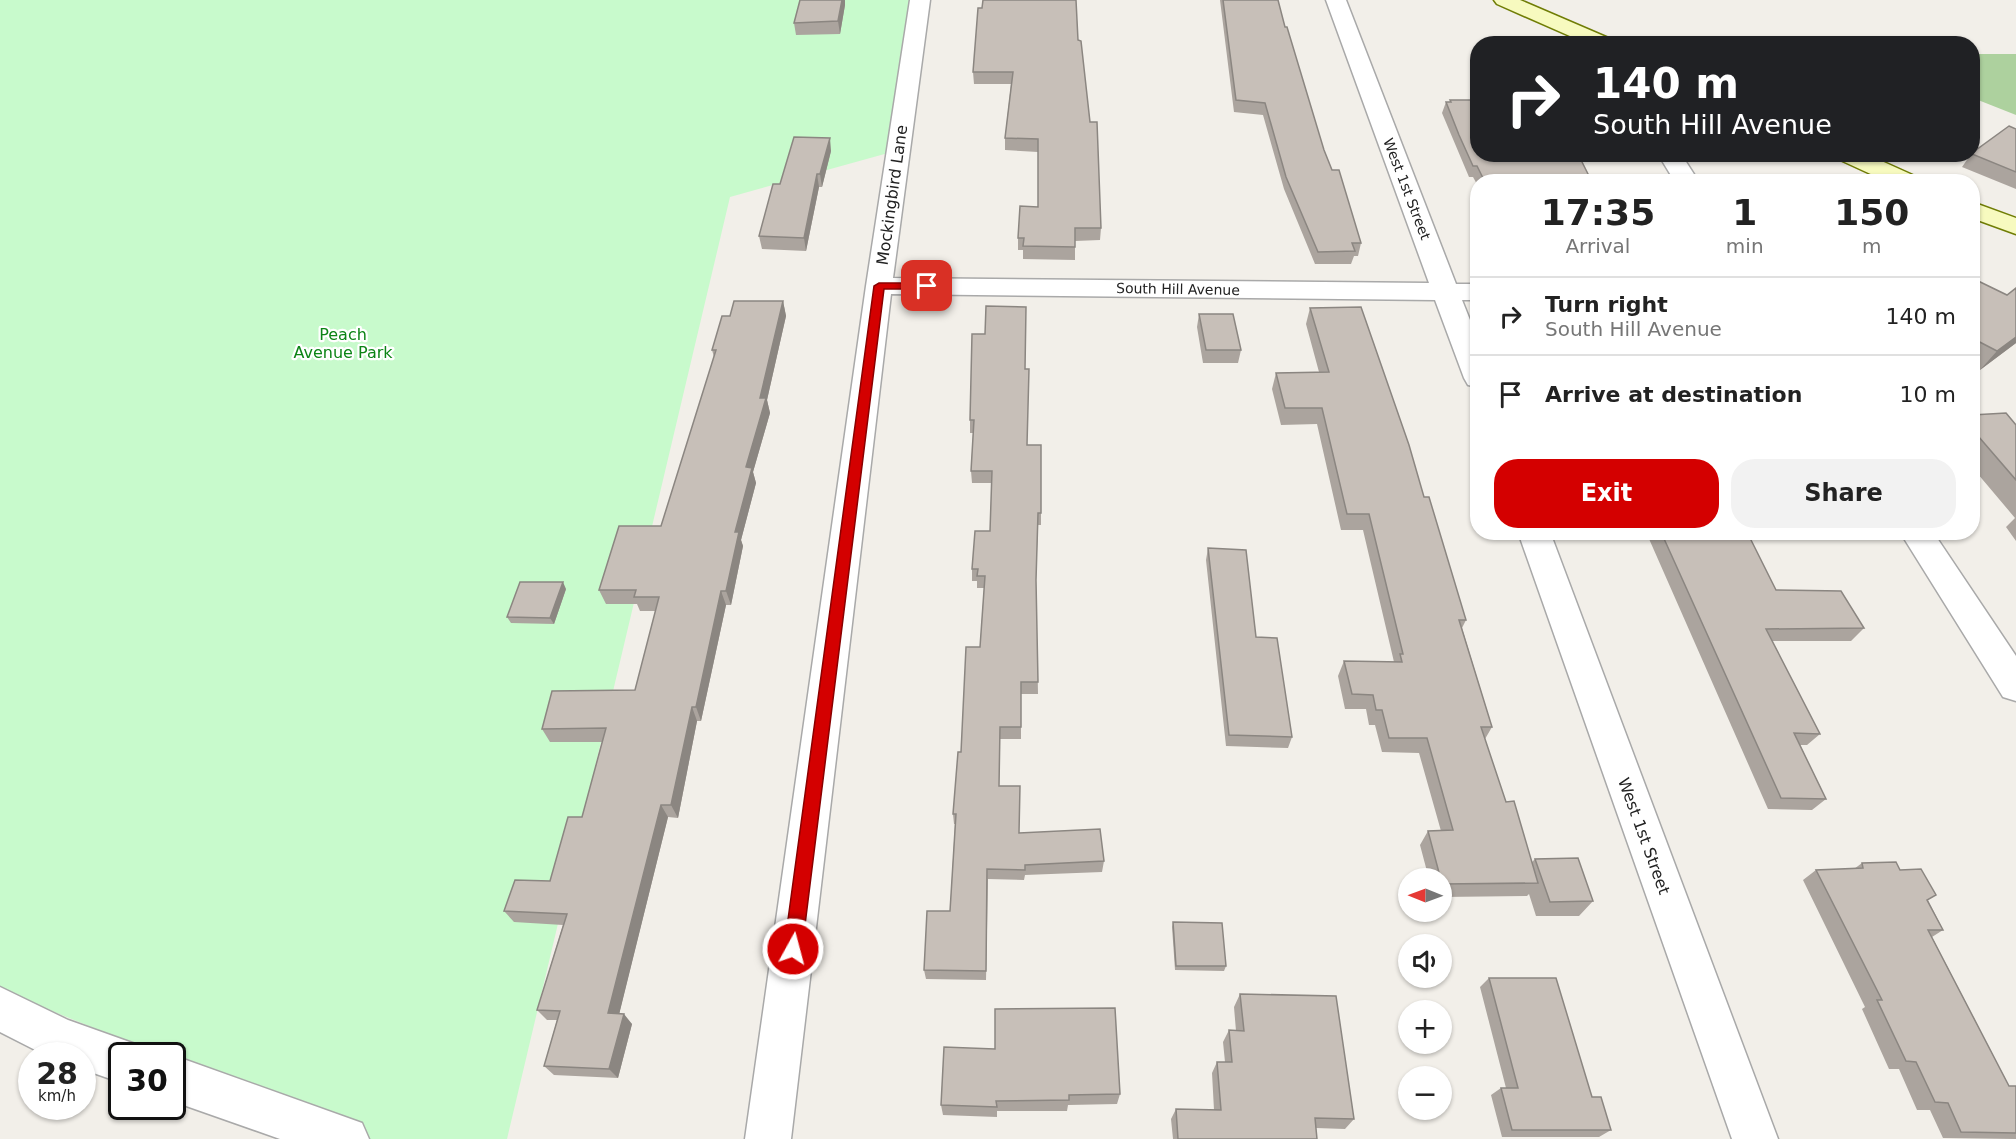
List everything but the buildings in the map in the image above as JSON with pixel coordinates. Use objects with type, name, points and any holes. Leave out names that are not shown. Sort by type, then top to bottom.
[{"type":"street","name":"Mockingbird Lane","points":[[768,1139],[879,286],[920,0]]},
{"type":"street","name":"West 1st Street","points":[[1336,0],[1470,356]]},
{"type":"street","points":[[1504,0],[1587,36]]},
{"type":"street","points":[[1864,162],[1891,174]]},
{"type":"street","points":[[1980,211],[2016,227]]},
{"type":"street","name":"South Hill Avenue","points":[[879,286],[1470,292]]},
{"type":"street","name":"West 1st Street","points":[[1537,540],[1755,1139]]},
{"type":"street","points":[[1921,540],[2016,686]]},
{"type":"street","points":[[0,1009],[59,1039],[108,1056]]},
{"type":"street","points":[[186,1083],[346,1139]]},
{"type":"green space","name":"Peach Avenue Park","points":[[0,0],[920,0],[899,150],[730,197],[507,1139],[367,1139],[186,1062],[186,1042],[128,1042],[0,990]]},
{"type":"green space","points":[[1980,54],[2016,54],[2016,115],[1980,101]]},
{"type":"route","points":[[793,949],[879,286],[927,286]]}]
